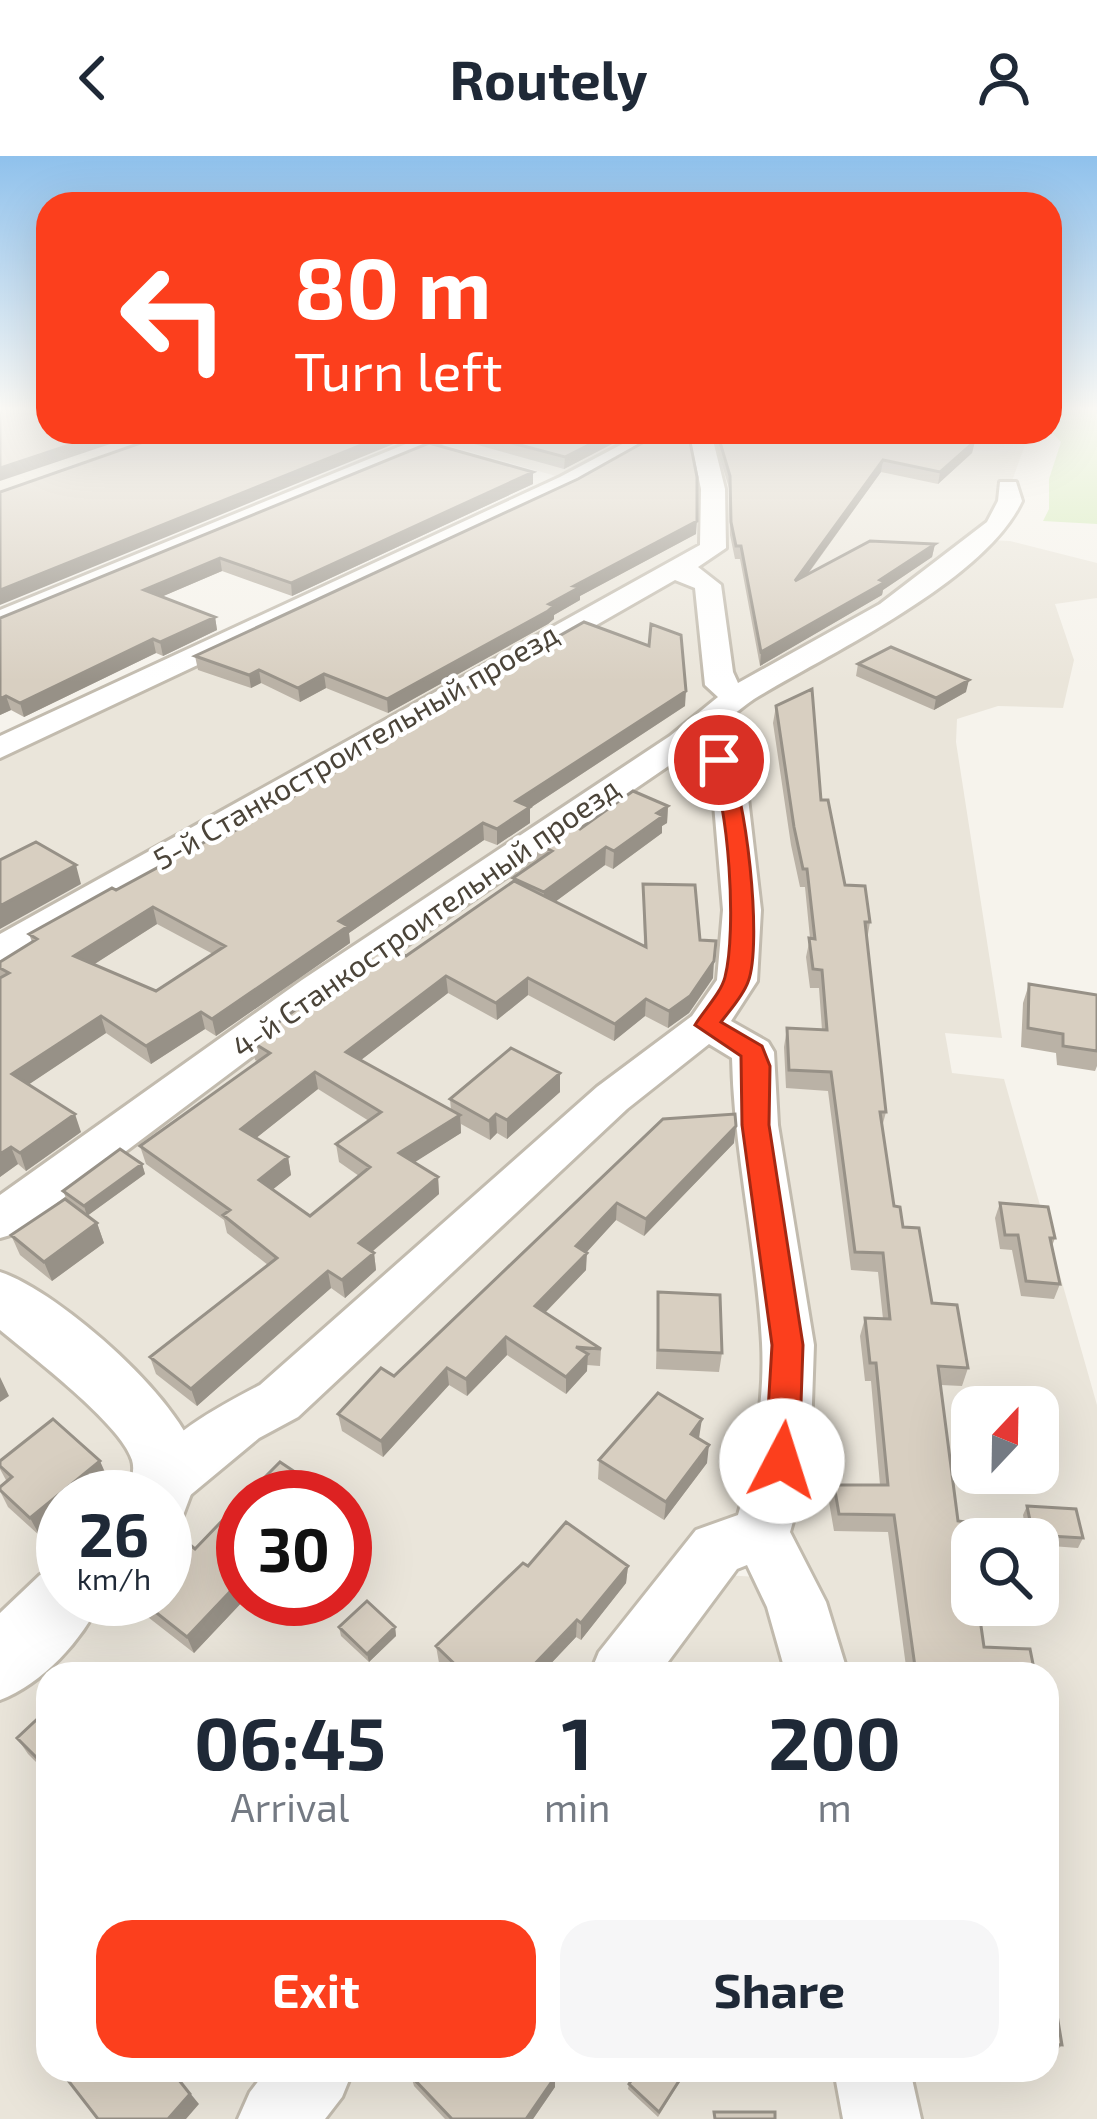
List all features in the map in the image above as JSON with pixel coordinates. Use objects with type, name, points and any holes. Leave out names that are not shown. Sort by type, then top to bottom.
[{"type":"street","points":[[0,620],[293,499]]},
{"type":"street","points":[[0,748],[533,499]]},
{"type":"street","name":"5-й Станкостроительный проезд","points":[[0,950],[712,548],[713,499]]},
{"type":"street","name":"4-й Станкостроительный проезд","points":[[0,1220],[316,989],[681,743],[738,696],[890,610],[998,526],[1010,499]]},
{"type":"street","points":[[670,572],[689,573],[708,585],[714,624],[710,637],[720,685],[738,696]]},
{"type":"street","points":[[185,1470],[241,1423],[279,1401],[612,1098],[707,1025],[737,981],[742,910],[729,781],[719,760],[681,743]]},
{"type":"street","points":[[707,1025],[753,1052],[757,1066],[756,1125],[788,1345],[782,1461],[760,1534],[796,1602],[814,1662]]},
{"type":"street","points":[[0,1296],[110,1388],[163,1450],[163,1470]]},
{"type":"street","points":[[630,1662],[717,1549],[760,1534]]},
{"type":"street","points":[[0,1664],[38,1626]]},
{"type":"street","points":[[277,2119],[306,2082]]},
{"type":"street","points":[[874,2082],[882,2119]]},
{"type":"shaded area","points":[[534,499],[706,499],[705,546],[571,615],[0,940],[0,755]]},
{"type":"shaded area","points":[[714,499],[1006,499],[1000,515],[885,609],[751,685],[724,677],[721,624],[684,569],[720,550]]},
{"type":"shaded area","points":[[987,540],[1010,541],[1097,563],[1097,598],[1055,604],[1074,660],[1063,708],[998,706],[957,719],[956,742],[1002,1038],[945,1033],[952,1073],[1004,1079],[1097,1405],[1097,2119],[906,2119],[897,2082],[1059,2082],[1059,1662],[829,1662],[788,1532],[798,1400],[726,1024],[750,842],[697,744],[698,736]]},
{"type":"shaded area","points":[[667,577],[693,578],[720,695],[713,705],[673,739],[0,1204],[0,956]]},
{"type":"shaded area","points":[[680,754],[713,763],[735,911],[722,995],[268,1392],[192,1437],[0,1277],[0,1238],[148,1120]]},
{"type":"shaded area","points":[[724,1041],[745,1052],[778,1345],[741,1512],[707,1543],[614,1662],[36,1662],[36,2082],[284,2082],[255,2119],[0,2119],[0,1690],[65,1626],[192,1626],[192,1485],[619,1100],[704,1044]]},
{"type":"shaded area","points":[[0,1323],[52,1365],[119,1434],[131,1470],[36,1470],[36,1604],[0,1641]]},
{"type":"shaded area","points":[[724,1575],[758,1577],[797,1662],[645,1662]]},
{"type":"shaded area","points":[[327,2082],[853,2082],[859,2119],[298,2119]]},
{"type":"green space","points":[[1049,499],[1097,499],[1097,524],[1043,521]]},
{"type":"building","points":[[0,499],[228,499],[0,590]]},
{"type":"building","points":[[293,499],[475,499],[291,583],[220,558],[144,590],[215,617],[160,642],[153,639],[20,703],[6,696],[0,699],[0,618]]},
{"type":"building","points":[[536,499],[697,499],[697,521],[574,586],[580,587],[549,604],[554,606],[548,611],[387,699],[324,674],[298,688],[259,670],[249,675],[195,656]]},
{"type":"building","points":[[730,499],[855,499],[795,581],[870,541],[935,544],[880,580],[885,582],[761,652],[741,546],[736,546]]},
{"type":"building","points":[[584,622],[649,646],[651,624],[681,635],[686,691],[516,801],[530,807],[497,829],[483,823],[339,921],[348,926],[212,1019],[201,1012],[146,1046],[101,1016],[12,1074],[75,1114],[20,1153],[11,1147],[0,1154],[0,978],[9,973],[0,968],[0,962],[37,939],[29,934],[214,837],[219,840],[432,715],[424,712]],"holes":[[[153,907],[225,946],[156,991],[74,956]]]},
{"type":"building","points":[[891,647],[969,680],[936,698],[858,664]]},
{"type":"building","points":[[812,689],[821,800],[828,800],[845,885],[865,886],[886,1112],[880,1112],[894,1206],[900,1207],[903,1227],[919,1228],[932,1303],[957,1305],[968,1368],[938,1366],[958,1518],[951,1518],[951,1626],[981,1626],[984,1647],[1030,1649],[1033,1662],[914,1662],[894,1515],[839,1514],[834,1485],[888,1485],[876,1363],[870,1363],[865,1318],[890,1319],[883,1253],[855,1252],[831,1072],[789,1070],[787,1028],[827,1030],[822,970],[813,969],[809,938],[815,939],[807,869],[803,869],[776,706]]},
{"type":"building","points":[[633,791],[668,806],[657,813],[663,816],[614,851],[606,847],[544,892],[513,878],[552,851],[537,844],[568,823],[580,829]]},
{"type":"building","points":[[36,842],[76,865],[0,906],[0,860]]},
{"type":"building","points":[[514,881],[646,947],[643,884],[695,885],[700,940],[716,941],[714,961],[690,996],[669,1011],[646,999],[615,1024],[528,978],[496,1003],[446,976],[346,1052],[460,1115],[399,1153],[438,1177],[359,1243],[374,1253],[342,1280],[328,1271],[191,1389],[150,1357],[277,1258],[223,1215],[230,1210],[140,1146],[270,1053],[252,1042],[330,984],[387,946],[406,956]],"holes":[[[315,1072],[381,1112],[336,1144],[370,1167],[310,1216],[259,1180],[288,1157],[241,1129]]]},
{"type":"building","points":[[1029,984],[1097,995],[1097,1051],[1063,1046],[1063,1034],[1028,1028]]},
{"type":"building","points":[[511,1048],[560,1073],[507,1120],[496,1114],[489,1121],[450,1099]]},
{"type":"building","points":[[735,1114],[736,1126],[646,1219],[617,1203],[576,1246],[587,1253],[535,1306],[601,1349],[576,1347],[588,1354],[566,1377],[506,1337],[466,1379],[447,1368],[381,1441],[338,1414],[381,1368],[394,1376],[663,1119]]},
{"type":"building","points":[[120,1149],[142,1164],[84,1206],[63,1191]]},
{"type":"building","points":[[65,1199],[97,1223],[44,1262],[11,1235]]},
{"type":"building","points":[[1000,1203],[1048,1207],[1060,1284],[1026,1281],[1018,1235],[1005,1235]]},
{"type":"building","points":[[658,1292],[720,1295],[722,1353],[658,1350]]},
{"type":"building","points":[[658,1393],[702,1419],[691,1434],[709,1445],[666,1502],[599,1460]]},
{"type":"building","points":[[53,1419],[100,1461],[89,1470],[36,1470],[36,1513],[30,1518],[0,1490],[12,1477],[0,1461]]},
{"type":"building","points":[[1027,1506],[1076,1509],[1083,1538],[1059,1537],[1059,1518],[1029,1518]]},
{"type":"building","points":[[566,1522],[628,1566],[581,1623],[577,1620],[537,1662],[453,1662],[436,1646],[523,1563],[528,1566]]},
{"type":"building","points":[[216,1527],[216,1606],[187,1637],[173,1626],[192,1626],[192,1546],[195,1549]]},
{"type":"building","points":[[372,1606],[395,1627],[367,1654],[339,1627],[372,1626]]},
{"type":"building","points":[[36,1720],[36,1757],[17,1738]]},
{"type":"building","points":[[69,2082],[180,2082],[190,2094],[168,2119],[98,2119]]},
{"type":"building","points":[[417,2082],[552,2082],[526,2119],[452,2119]]},
{"type":"building","points":[[630,2082],[678,2082],[659,2112]]},
{"type":"building","points":[[714,2112],[775,2112],[775,2119],[715,2119]]},
{"type":"route","points":[[719,760],[729,781],[742,910],[737,981],[707,1025],[753,1052],[757,1066],[756,1125],[788,1345],[782,1461]]}]
